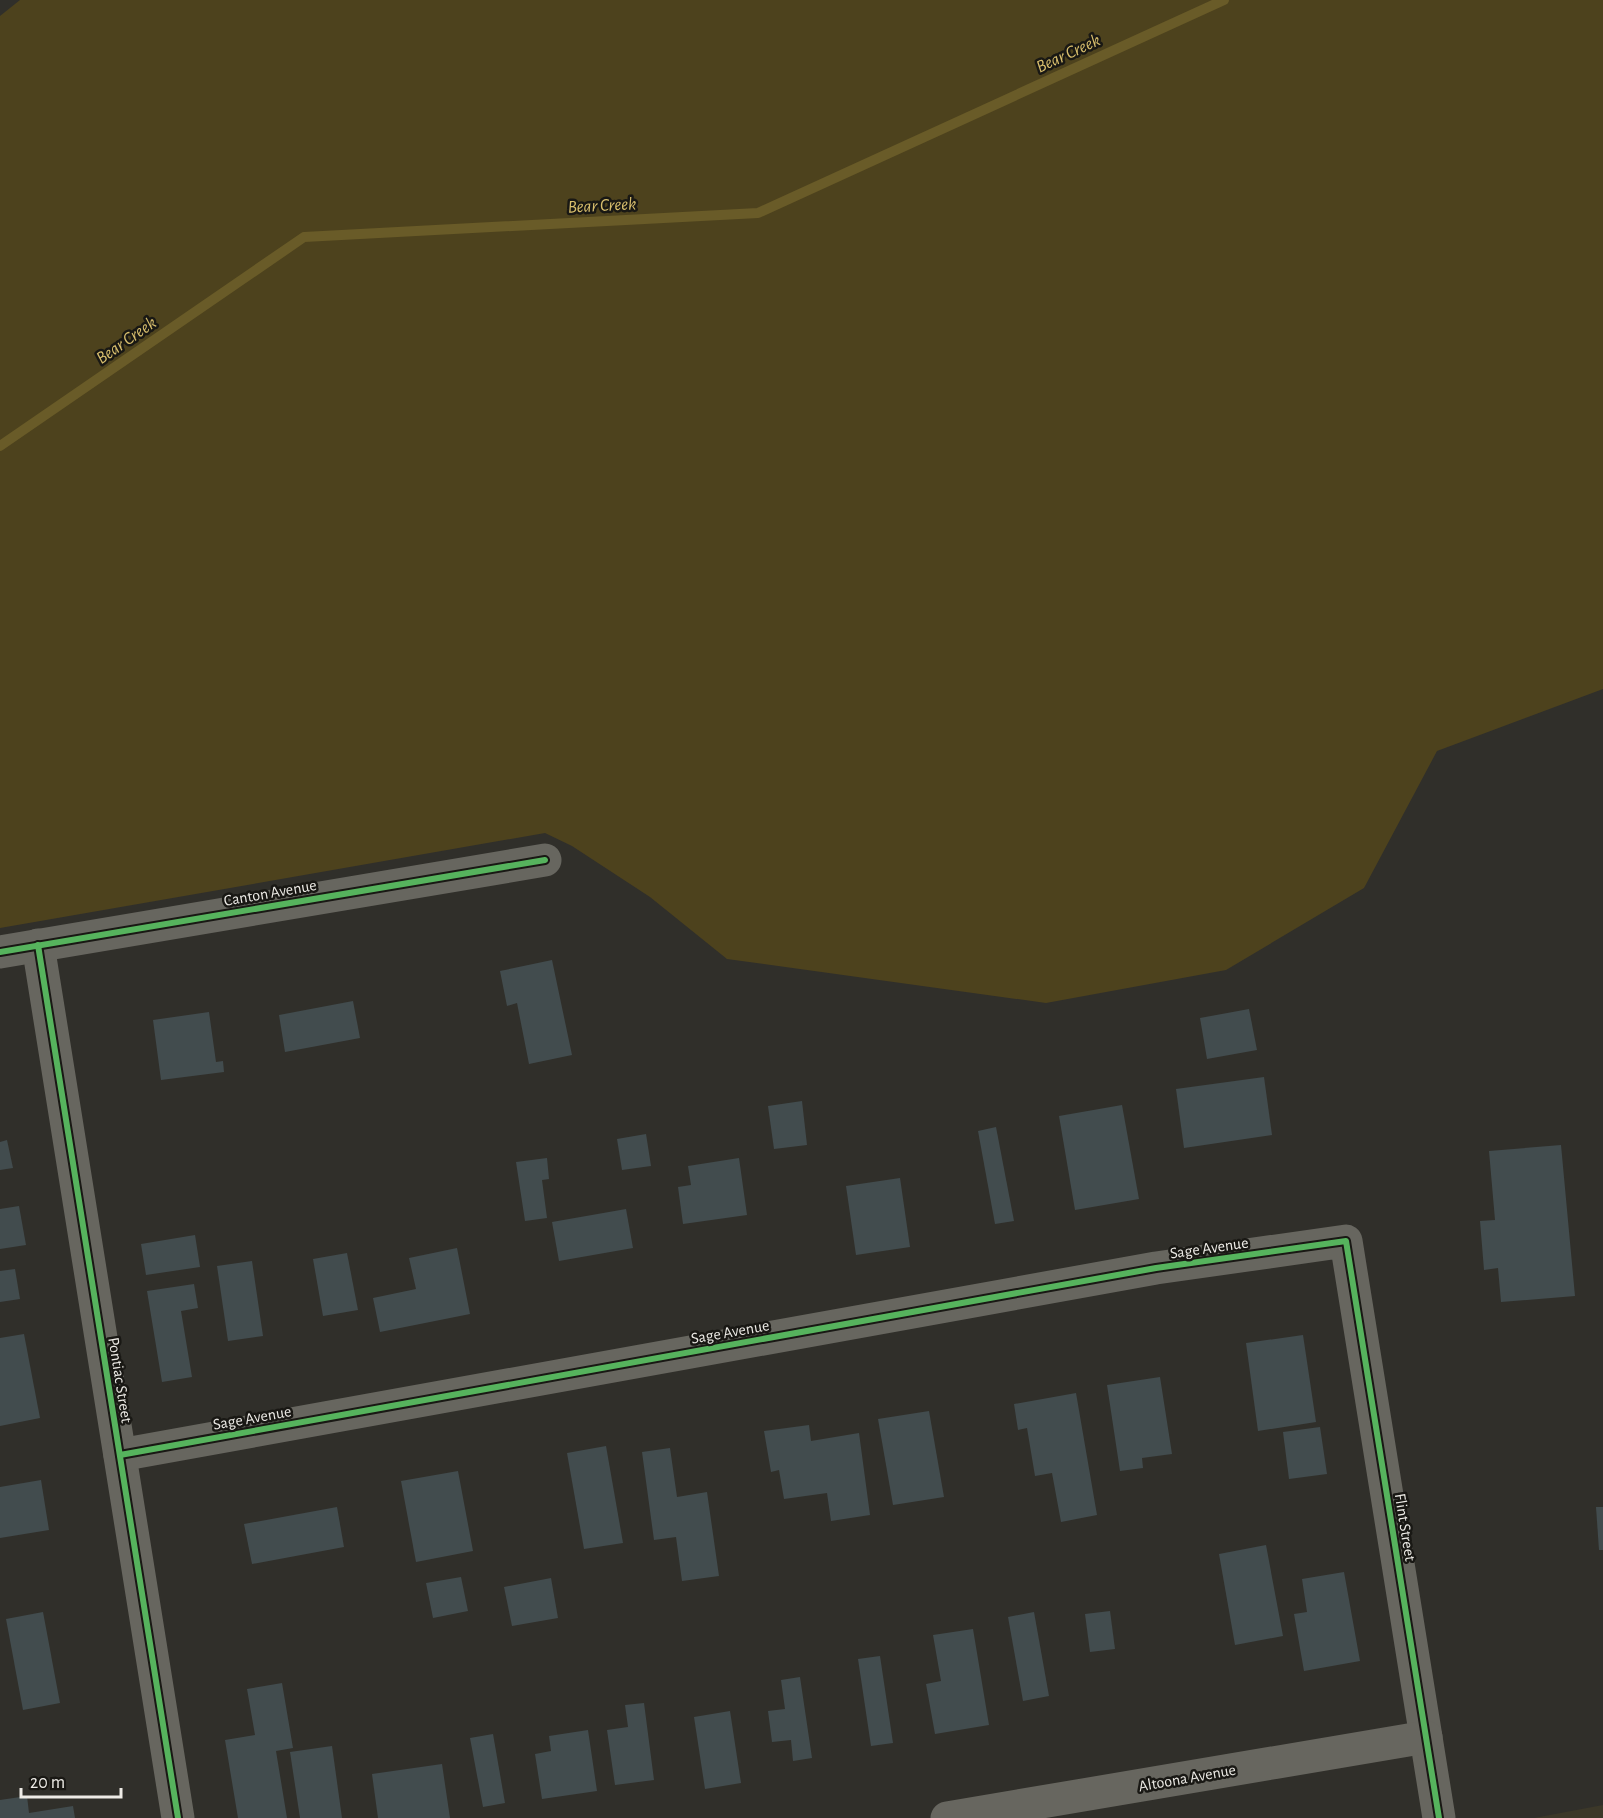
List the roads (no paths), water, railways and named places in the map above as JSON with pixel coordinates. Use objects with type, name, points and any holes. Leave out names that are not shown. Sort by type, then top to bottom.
[{"type":"street","name":"Canton Avenue","points":[[0,952],[545,860]]},
{"type":"street","name":"Pontiac Street","points":[[38,945],[178,1818]]},
{"type":"street","name":"Sage Avenue","points":[[120,1455],[1156,1268],[1346,1241]]},
{"type":"street","name":"Flint Street","points":[[1346,1241],[1439,1818]]},
{"type":"street","name":"Altoona Avenue","points":[[947,1818],[1426,1737]]},
{"type":"waterway","name":"Bear Creek","points":[[0,446],[304,237],[758,213],[1224,0]]}]
